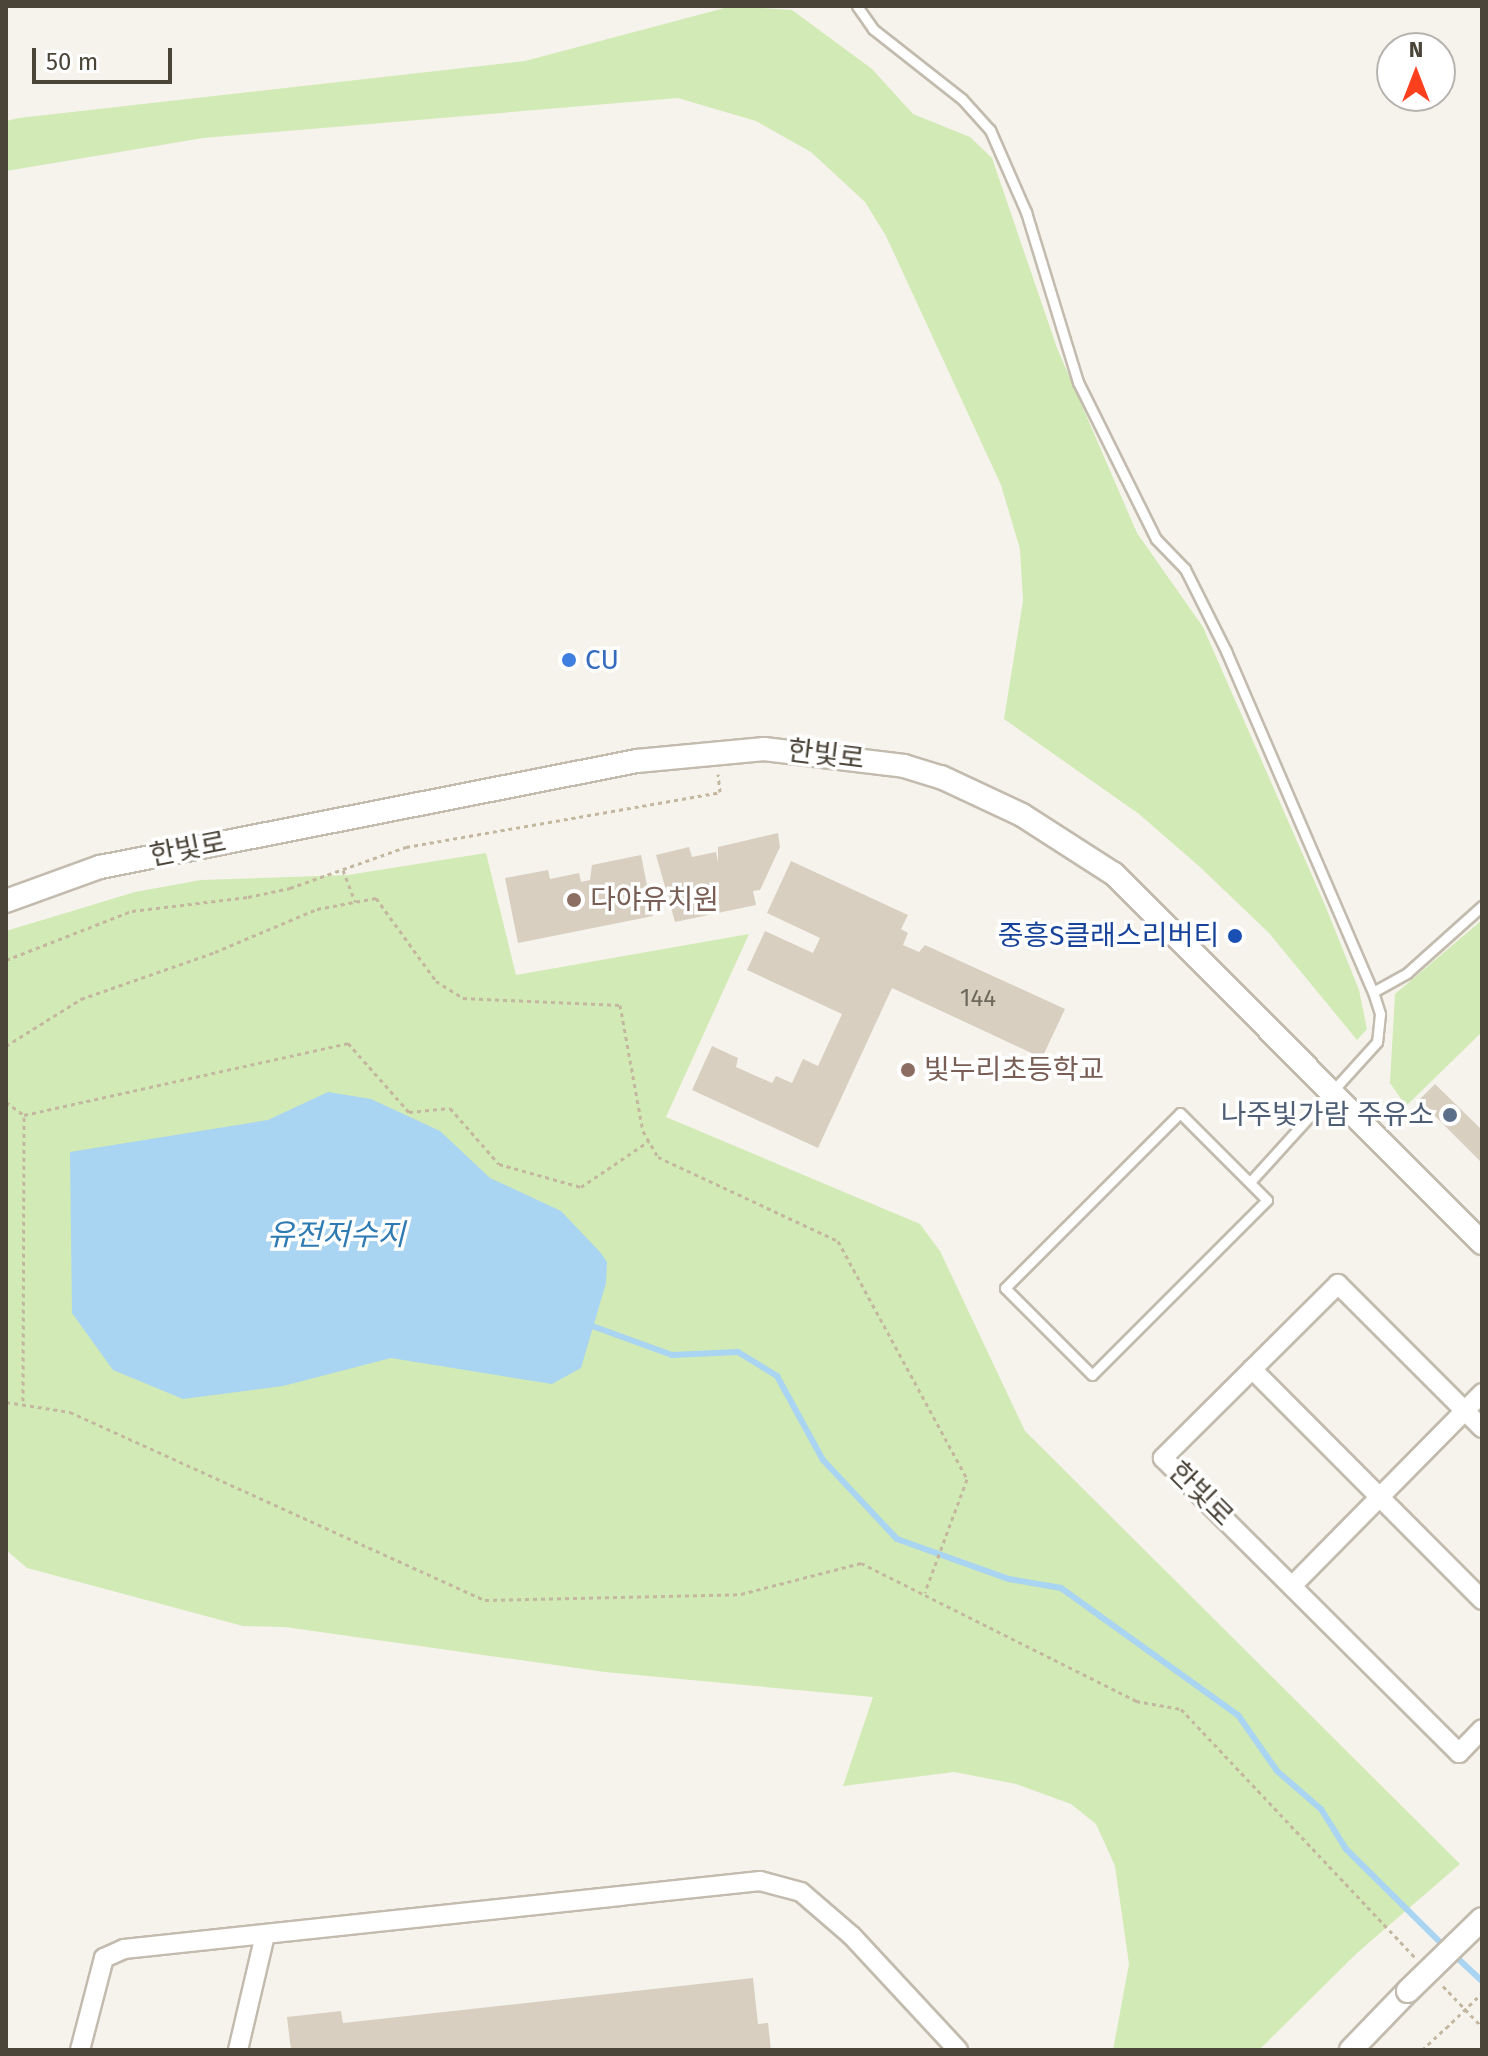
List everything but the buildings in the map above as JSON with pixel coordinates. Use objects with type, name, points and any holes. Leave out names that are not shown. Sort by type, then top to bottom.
[{"type":"street","name":"한빛로","points":[[6,901],[49,882],[114,864],[716,750],[802,750],[904,766],[941,777],[1052,830],[1147,904],[1482,1243]]},
{"type":"street","name":"한빛로","points":[[1482,1428],[1338,1284],[1163,1458],[1459,1753],[1482,1729]]},
{"type":"street","points":[[1252,1369],[1482,1600]]},
{"type":"street","points":[[1292,1586],[1482,1393]]},
{"type":"street","points":[[80,2050],[104,1958],[124,1949],[760,1881],[801,1892],[852,1936],[958,2050]]},
{"type":"street","points":[[1351,2050],[1482,1919]]},
{"type":"street","points":[[238,2050],[265,1935]]},
{"type":"lane","points":[[857,6],[873,29],[962,99],[990,130],[1026,212],[1078,382],[1156,539],[1185,569],[1226,651],[1373,992],[1380,1014],[1377,1042],[1334,1094],[1250,1182]]},
{"type":"lane","points":[[1373,992],[1407,973],[1482,906]]},
{"type":"lane","points":[[1180,1113],[1250,1182],[1267,1200],[1092,1375],[1005,1288],[1180,1113]]},
{"type":"path","points":[[6,960],[132,911],[248,897],[343,870],[406,847],[720,792],[716,750]]},
{"type":"path","points":[[343,870],[355,902]]},
{"type":"path","points":[[6,1046],[81,999],[215,952],[317,909],[376,898],[436,981],[463,998],[620,1005],[649,1141],[658,1157],[838,1241],[967,1479],[948,1541],[925,1593]]},
{"type":"path","points":[[6,1102],[24,1115],[348,1043],[409,1112],[450,1108],[499,1164],[581,1187],[649,1141]]},
{"type":"path","points":[[23,1401],[24,1115]]},
{"type":"path","points":[[6,1402],[23,1401],[70,1412],[485,1600],[741,1594],[861,1563],[1136,1701],[1181,1709],[1421,1963]]},
{"type":"path","points":[[1442,1985],[1482,2027]]},
{"type":"path","points":[[1422,2050],[1482,1993]]},
{"type":"green space","points":[[732,6],[792,10],[872,69],[913,114],[970,137],[992,158],[1057,348],[1137,533],[1203,627],[1325,905],[1359,990],[1367,1029],[1357,1040],[1269,933],[1200,867],[1139,814],[1004,719],[1023,601],[1020,549],[1001,485],[886,236],[865,202],[811,152],[756,121],[678,98],[203,138],[6,171],[6,121],[19,118],[525,61]]},
{"type":"green space","points":[[486,853],[516,975],[749,934],[666,1117],[920,1224],[940,1251],[1025,1431],[1460,1864],[1357,1953],[1259,2050],[1113,2050],[1129,1964],[1115,1866],[1096,1824],[1071,1804],[1016,1784],[954,1772],[843,1786],[873,1697],[605,1672],[285,1627],[243,1626],[27,1568],[6,1550],[6,931],[135,892],[201,880],[348,875]]},
{"type":"green space","points":[[1482,920],[1482,1032],[1406,1106],[1390,1083],[1395,994]]},
{"type":"water","name":"유전저수지","points":[[328,1092],[371,1099],[440,1131],[490,1178],[561,1211],[600,1252],[607,1262],[606,1283],[581,1368],[552,1384],[391,1358],[283,1386],[183,1399],[113,1370],[72,1313],[70,1152],[268,1120]]},
{"type":"waterway","points":[[595,1327],[672,1355],[738,1352],[777,1376],[823,1460],[897,1539],[1009,1579],[1061,1588],[1238,1715],[1277,1771],[1321,1809],[1346,1849],[1445,1947]]},
{"type":"waterway","points":[[1453,1954],[1482,1981]]},
{"type":"place","name":"CU","points":[[569,660]]},
{"type":"place","name":"다야유치원","points":[[574,900]]},
{"type":"place","name":"중흥S클래스리버티","points":[[1235,936]]},
{"type":"place","name":"빛누리초등학교","points":[[908,1070]]},
{"type":"place","name":"나주빛가람 주유소","points":[[1450,1115]]}]
